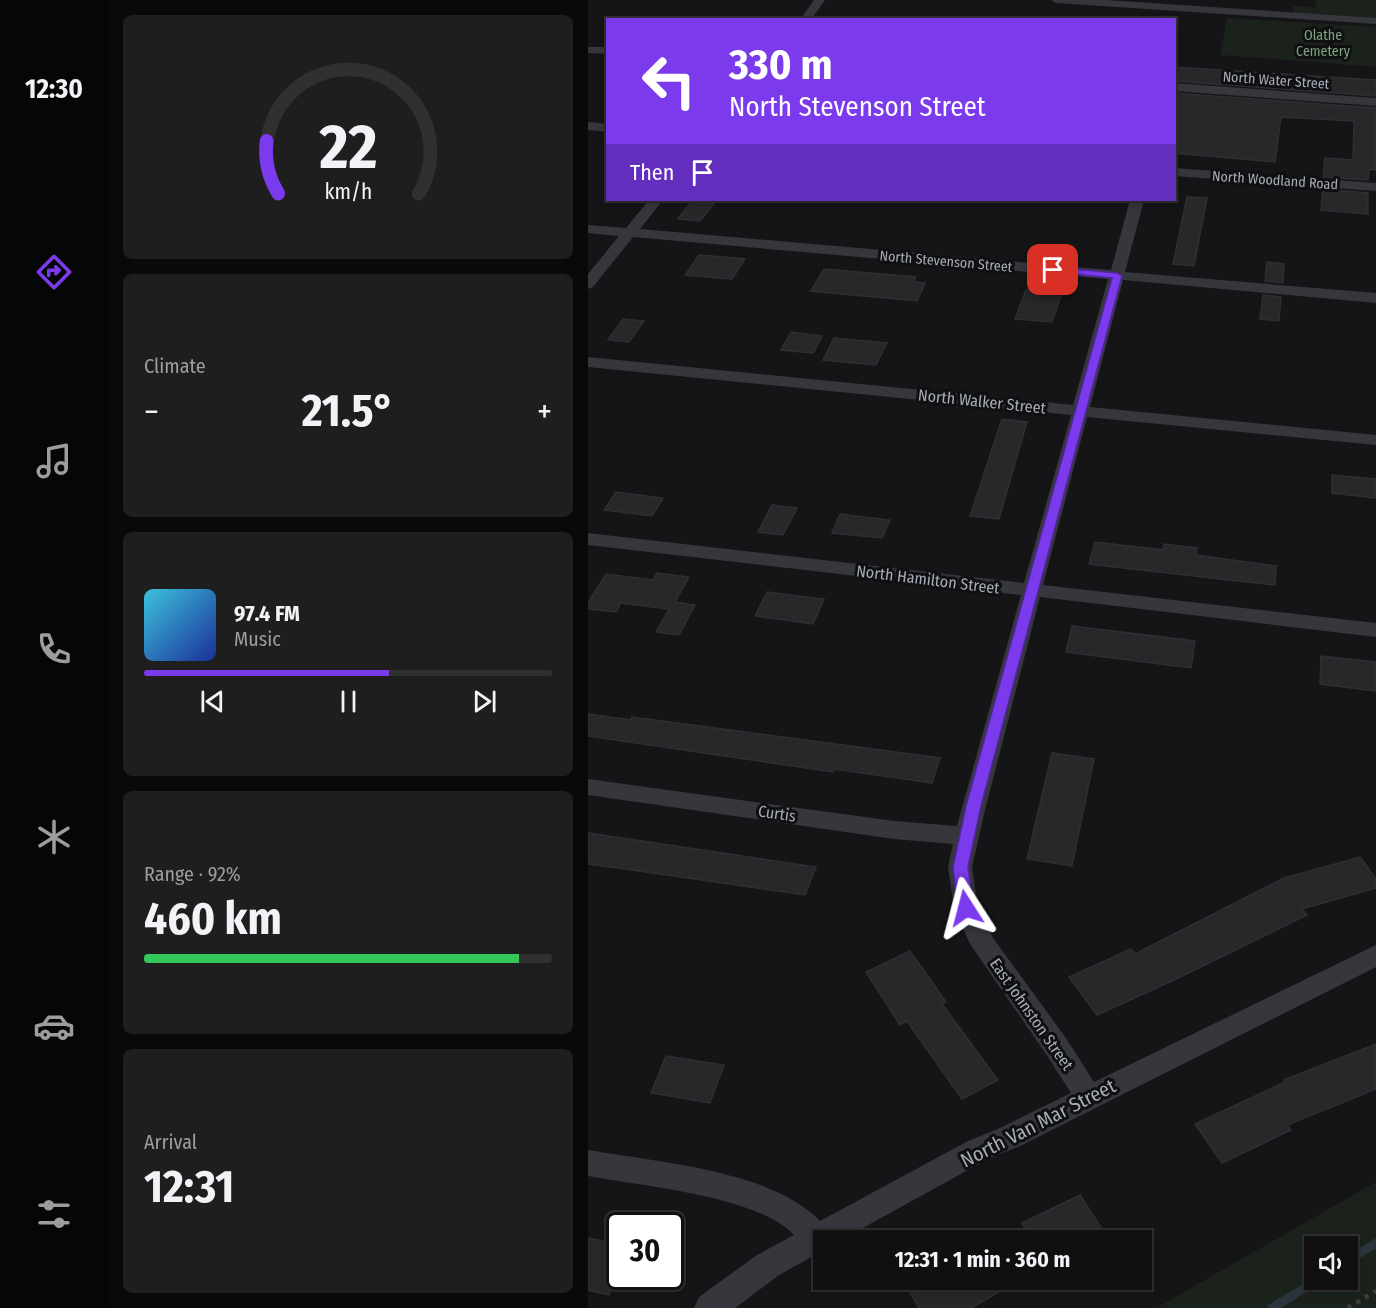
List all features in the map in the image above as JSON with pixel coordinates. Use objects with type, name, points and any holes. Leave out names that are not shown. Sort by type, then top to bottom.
[{"type":"street","points":[[806,18],[820,0]]},
{"type":"street","points":[[1056,0],[1376,21]]},
{"type":"street","points":[[588,50],[606,51]]},
{"type":"street","name":"North Water Street","points":[[1176,87],[1376,102]]},
{"type":"street","points":[[588,126],[606,128]]},
{"type":"street","name":"North Woodland Road","points":[[1176,172],[1376,188]]},
{"type":"street","points":[[588,284],[655,201]]},
{"type":"street","name":"East Johnston Street","points":[[1088,1097],[1056,1046],[983,944],[966,908],[960,867],[966,836],[1137,201]]},
{"type":"street","name":"North Stevenson Street","points":[[588,229],[1376,298]]},
{"type":"street","name":"North Walker Street","points":[[588,362],[1376,440]]},
{"type":"street","name":"North Hamilton Street","points":[[588,539],[1376,630]]},
{"type":"street","name":"Curtis","points":[[588,787],[894,830],[966,836]]},
{"type":"street","name":"North Van Mar Street","points":[[829,1230],[978,1150],[1376,955]]},
{"type":"street","points":[[588,1163],[735,1189],[795,1215],[813,1234]]},
{"type":"street","name":"North Van Mar Street","points":[[710,1308],[768,1265],[813,1239]]},
{"type":"path","points":[[1348,1308],[1376,1292]]},
{"type":"green space","points":[[1315,0],[1376,0],[1376,19],[1294,13],[1293,6],[1316,7]]},
{"type":"green space","name":"Olathe Cemetery","points":[[1227,18],[1376,27],[1376,67],[1220,55]]},
{"type":"green space","points":[[1376,1182],[1376,1308],[1156,1308]]},
{"type":"building","points":[[1176,67],[1376,80],[1376,96],[1176,81]]},
{"type":"building","points":[[1176,93],[1376,108],[1376,170],[1369,169],[1368,180],[1323,177],[1325,158],[1353,160],[1354,121],[1281,117],[1275,162],[1176,153]]},
{"type":"building","points":[[1323,189],[1368,193],[1368,214],[1321,210]]},
{"type":"building","points":[[1187,197],[1207,198],[1194,266],[1173,264]]},
{"type":"building","points":[[692,201],[716,201],[700,221],[678,219]]},
{"type":"building","points":[[699,255],[745,259],[732,279],[685,275]]},
{"type":"building","points":[[1267,262],[1284,264],[1283,283],[1265,281]]},
{"type":"building","points":[[824,269],[916,277],[913,282],[925,283],[917,301],[811,291]]},
{"type":"building","points":[[1035,288],[1062,293],[1052,322],[1015,319],[1026,290],[1034,291]]},
{"type":"building","points":[[1263,295],[1281,297],[1279,321],[1260,319]]},
{"type":"building","points":[[623,319],[644,321],[629,342],[608,340]]},
{"type":"building","points":[[791,332],[822,336],[813,353],[781,350]]},
{"type":"building","points":[[834,338],[887,343],[876,365],[823,360]]},
{"type":"building","points":[[1002,419],[1027,422],[999,519],[970,516]]},
{"type":"building","points":[[1332,475],[1376,479],[1376,498],[1332,493]]},
{"type":"building","points":[[616,492],[663,498],[652,516],[604,510]]},
{"type":"building","points":[[772,505],[797,508],[783,535],[758,532]]},
{"type":"building","points":[[840,514],[890,520],[882,538],[832,533]]},
{"type":"building","points":[[1095,542],[1163,550],[1164,544],[1197,548],[1196,555],[1276,566],[1275,585],[1089,564]]},
{"type":"building","points":[[657,573],[689,577],[675,602],[695,605],[679,635],[656,632],[669,609],[621,603],[616,612],[588,609],[588,603],[606,574],[653,580]]},
{"type":"building","points":[[767,592],[824,599],[813,624],[755,616]]},
{"type":"building","points":[[1072,626],[1195,641],[1191,668],[1066,652]]},
{"type":"building","points":[[1321,656],[1376,662],[1376,691],[1320,684]]},
{"type":"building","points":[[588,714],[631,720],[632,717],[940,758],[932,783],[834,769],[833,772],[588,736]]},
{"type":"building","points":[[1052,753],[1094,759],[1072,866],[1027,859]]},
{"type":"building","points":[[588,833],[816,867],[805,895],[588,864]]},
{"type":"building","points":[[1360,857],[1376,879],[1376,888],[1302,909],[1307,915],[1097,1015],[1069,977],[1131,949],[1135,954],[1284,878]]},
{"type":"building","points":[[910,951],[946,1002],[942,1004],[998,1080],[962,1099],[907,1021],[900,1025],[866,972]]},
{"type":"building","points":[[1376,1044],[1376,1089],[1287,1125],[1291,1130],[1222,1163],[1195,1124],[1285,1082],[1284,1080]]},
{"type":"building","points":[[666,1056],[724,1065],[710,1103],[651,1093]]},
{"type":"building","points":[[1080,1195],[1103,1230],[1026,1230],[1022,1223]]},
{"type":"building","points":[[588,1238],[606,1241],[606,1290],[611,1290],[609,1295],[588,1290]]},
{"type":"building","points":[[909,1290],[1002,1290],[971,1308],[919,1308]]},
{"type":"waterway","points":[[1358,1254],[1376,1243]]},
{"type":"waterway","points":[[1272,1308],[1304,1289]]},
{"type":"route","points":[[966,908],[961,888],[960,867],[966,836],[1117,276],[1053,270]]}]
